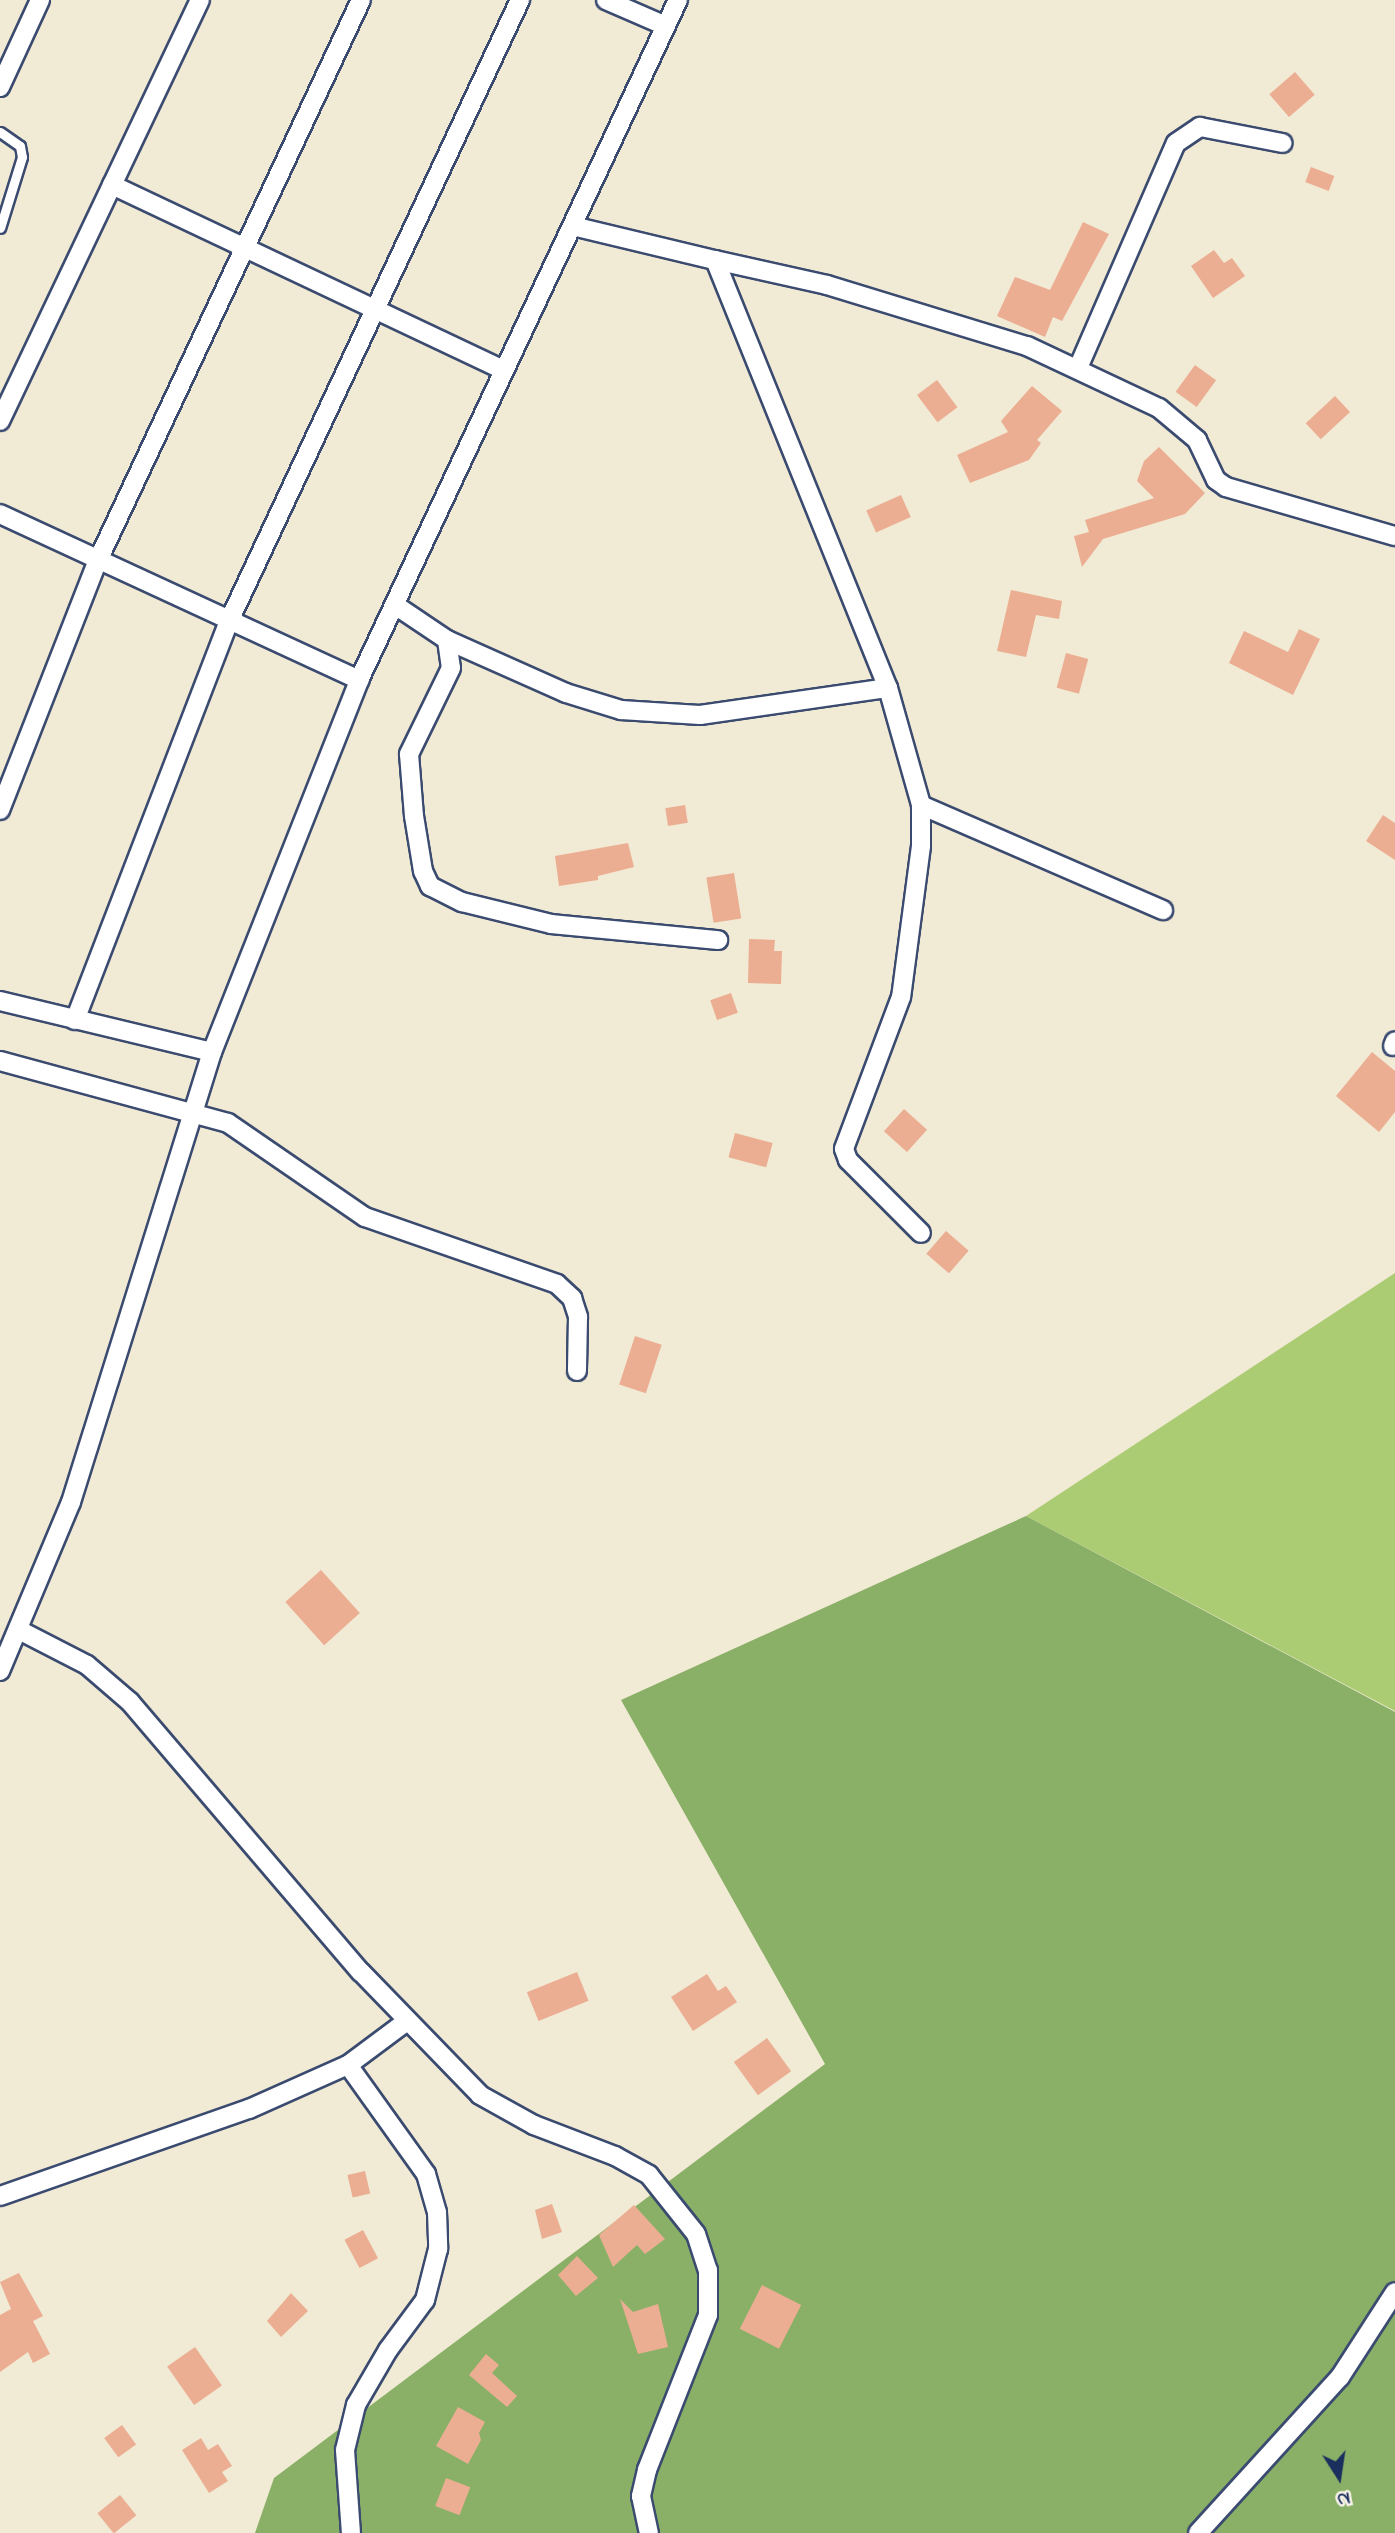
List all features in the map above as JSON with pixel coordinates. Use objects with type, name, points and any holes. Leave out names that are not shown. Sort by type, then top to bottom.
[{"type":"street","points":[[0,87],[40,0]]},
{"type":"street","points":[[0,421],[200,0]]},
{"type":"street","points":[[0,810],[99,558],[361,0]]},
{"type":"street","points":[[75,1020],[230,619],[378,309],[520,0]]},
{"type":"street","points":[[606,0],[666,26]]},
{"type":"street","points":[[0,1671],[71,1502],[212,1052],[359,680],[678,0]]},
{"type":"street","points":[[1078,368],[1176,144],[1200,127],[1282,143]]},
{"type":"street","points":[[112,185],[504,370]]},
{"type":"street","points":[[573,226],[852,292],[1027,346],[1130,391],[1187,430],[1206,454],[1216,480],[1226,488],[1395,536]]},
{"type":"street","points":[[715,260],[888,688],[921,804],[919,858],[901,997],[844,1149],[848,1160],[921,1233]]},
{"type":"street","points":[[0,514],[359,680]]},
{"type":"street","points":[[395,605],[447,640],[566,693],[621,710],[700,715],[888,688]]},
{"type":"street","points":[[447,640],[451,668],[445,686],[409,754],[414,816],[423,871],[430,886],[462,902],[551,924],[718,940]]},
{"type":"street","points":[[921,804],[1163,910]]},
{"type":"street","points":[[0,1001],[212,1052]]},
{"type":"street","points":[[0,1061],[192,1110],[238,1127],[365,1217],[557,1284],[572,1298],[578,1317],[577,1371]]},
{"type":"street","points":[[19,1630],[87,1665],[130,1702],[407,2021],[487,2101],[649,2175],[696,2234],[708,2270],[708,2315],[647,2470],[641,2496],[649,2533]]},
{"type":"street","points":[[0,2196],[250,2109],[348,2065],[407,2021]]},
{"type":"street","points":[[348,2065],[426,2174],[437,2212],[438,2249],[425,2300],[388,2350],[356,2405],[345,2450],[351,2533]]},
{"type":"street","points":[[1198,2533],[1340,2377],[1395,2292]]},
{"type":"lane","points":[[0,132],[20,146],[22,158],[0,228]]},
{"type":"green space","points":[[1395,1273],[1395,1711],[1026,1516]]},
{"type":"green space","points":[[1026,1516],[1395,1712],[1395,2533],[255,2533],[274,2478],[825,2064],[621,1700]]},
{"type":"building","points":[[1295,72],[1315,95],[1289,117],[1269,94]]},
{"type":"building","points":[[1311,167],[1334,176],[1329,191],[1305,182]]},
{"type":"building","points":[[1083,222],[1109,234],[1062,321],[1053,317],[1045,337],[997,316],[1015,277],[1050,290]]},
{"type":"building","points":[[1214,250],[1224,263],[1232,258],[1245,276],[1213,298],[1191,266]]},
{"type":"building","points":[[1195,365],[1216,380],[1197,407],[1176,392]]},
{"type":"building","points":[[937,380],[957,407],[937,422],[917,395]]},
{"type":"building","points":[[1032,386],[1062,411],[1037,440],[1041,443],[1029,460],[970,483],[957,455],[1008,432],[1001,421]]},
{"type":"building","points":[[1335,396],[1350,412],[1321,439],[1306,423]]},
{"type":"building","points":[[1159,447],[1205,493],[1185,514],[1103,539],[1082,567],[1074,536],[1089,532],[1085,520],[1154,498],[1137,481],[1144,461]]},
{"type":"building","points":[[901,495],[911,517],[876,532],[866,510]]},
{"type":"building","points":[[1011,590],[1062,601],[1059,619],[1036,615],[1026,657],[997,651]]},
{"type":"building","points":[[1299,629],[1320,639],[1293,695],[1229,663],[1244,631],[1288,652]]},
{"type":"building","points":[[1066,653],[1088,659],[1079,694],[1057,688]]},
{"type":"building","points":[[685,805],[688,823],[668,826],[665,808]]},
{"type":"building","points":[[1383,815],[1395,823],[1395,860],[1366,841]]},
{"type":"building","points":[[628,843],[634,867],[598,876],[598,880],[559,886],[555,856]]},
{"type":"building","points":[[734,873],[741,918],[714,923],[706,877]]},
{"type":"building","points":[[749,939],[775,940],[774,951],[782,951],[781,984],[748,983]]},
{"type":"building","points":[[731,993],[738,1013],[717,1020],[710,1000]]},
{"type":"building","points":[[1372,1052],[1395,1071],[1395,1112],[1379,1132],[1336,1096]]},
{"type":"building","points":[[904,1109],[927,1130],[907,1152],[884,1131]]},
{"type":"building","points":[[735,1133],[773,1143],[766,1167],[729,1157]]},
{"type":"building","points":[[946,1231],[969,1251],[949,1273],[926,1254]]},
{"type":"building","points":[[635,1336],[662,1345],[646,1393],[619,1385]]},
{"type":"building","points":[[321,1570],[360,1613],[324,1645],[285,1602]]},
{"type":"building","points":[[577,1972],[589,2001],[539,2021],[527,1992]]},
{"type":"building","points":[[707,1974],[718,1991],[726,1986],[737,2002],[693,2031],[671,1997]]},
{"type":"building","points":[[767,2038],[791,2071],[758,2095],[734,2062]]},
{"type":"building","points":[[365,2171],[370,2193],[353,2197],[347,2175]]},
{"type":"building","points":[[552,2204],[562,2232],[542,2239],[535,2210]]},
{"type":"building","points":[[634,2205],[665,2239],[645,2254],[637,2245],[613,2267],[599,2235]]},
{"type":"building","points":[[363,2230],[378,2258],[359,2268],[344,2240]]},
{"type":"building","points":[[577,2256],[598,2278],[576,2296],[558,2275]]},
{"type":"building","points":[[19,2273],[43,2316],[33,2321],[50,2354],[33,2363],[28,2352],[0,2372],[0,2315],[11,2309],[0,2282]]},
{"type":"building","points":[[762,2285],[801,2305],[779,2349],[740,2329]]},
{"type":"building","points":[[291,2293],[308,2311],[281,2337],[267,2321]]},
{"type":"building","points":[[620,2299],[633,2312],[658,2304],[668,2347],[638,2354]]},
{"type":"building","points":[[195,2347],[222,2386],[194,2405],[167,2367]]},
{"type":"building","points":[[486,2354],[499,2365],[492,2373],[517,2396],[507,2407],[469,2375]]},
{"type":"building","points":[[458,2407],[485,2422],[479,2433],[481,2440],[468,2464],[436,2446]]},
{"type":"building","points":[[122,2425],[136,2444],[118,2457],[104,2438]]},
{"type":"building","points":[[201,2438],[208,2450],[218,2444],[232,2466],[222,2472],[228,2481],[209,2493],[182,2450]]},
{"type":"building","points":[[446,2478],[470,2487],[460,2515],[435,2506]]},
{"type":"building","points":[[120,2495],[136,2515],[113,2533],[97,2513]]}]
